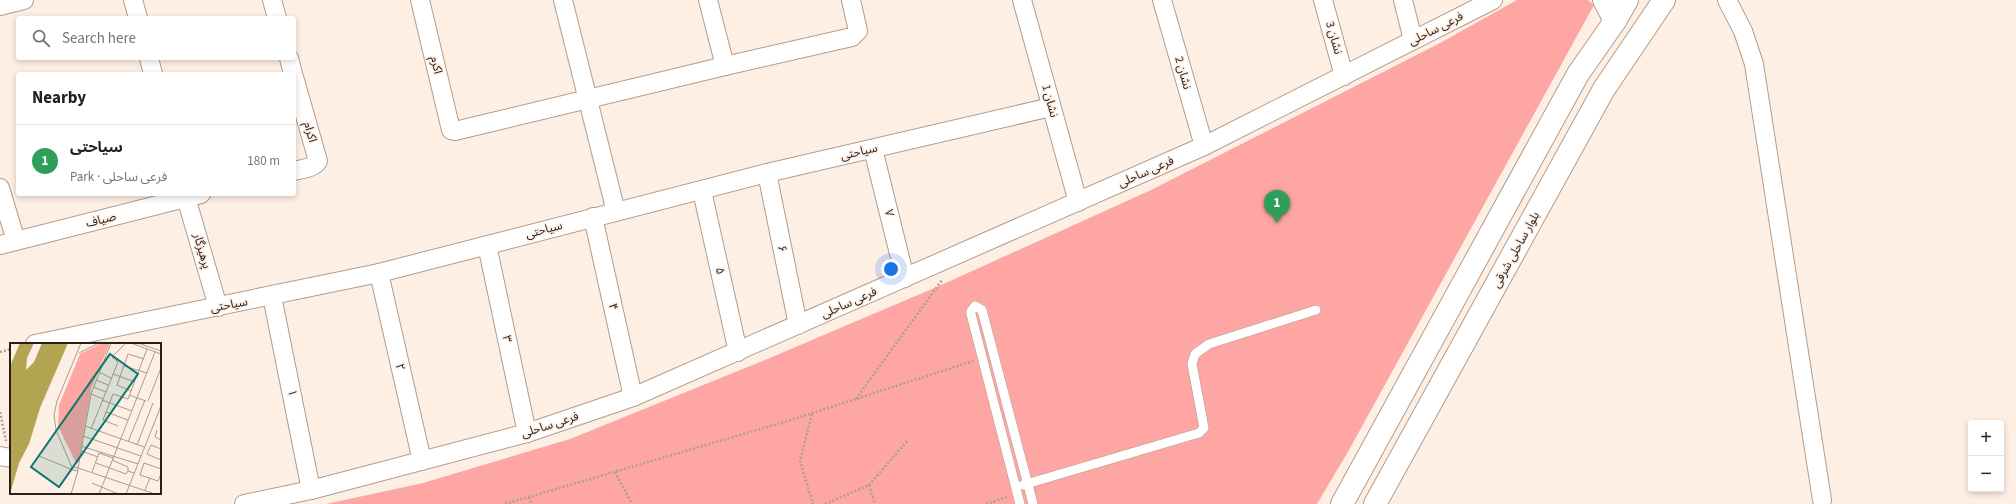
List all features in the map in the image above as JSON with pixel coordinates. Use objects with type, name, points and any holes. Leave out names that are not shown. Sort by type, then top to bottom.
[{"type":"main road","points":[[1604,0],[1614,21]]},
{"type":"main road","points":[[1342,504],[1578,74],[1627,0]]},
{"type":"main road","name":"بلوار ساحلی شرقی","points":[[1375,504],[1604,89],[1664,0]]},
{"type":"street","points":[[0,6],[24,0]]},
{"type":"street","points":[[133,0],[137,16]]},
{"type":"street","points":[[272,0],[276,16]]},
{"type":"street","name":"اکرم","points":[[420,0],[451,130],[459,131],[588,99]]},
{"type":"street","points":[[563,0],[616,212]]},
{"type":"street","points":[[708,0],[725,66]]},
{"type":"street","points":[[588,99],[852,37],[858,31],[850,0]]},
{"type":"street","name":"نشان 1","points":[[1022,0],[1078,202]]},
{"type":"street","name":"نشان 2","points":[[1162,0],[1204,146]]},
{"type":"street","name":"نشان 3","points":[[1323,0],[1344,76]]},
{"type":"street","points":[[1403,0],[1413,40]]},
{"type":"street","name":"فرعی ساحلی","points":[[244,504],[311,490],[526,433],[633,397],[1204,146],[1493,0]]},
{"type":"street","points":[[1727,0],[1743,31],[1754,64],[1822,500]]},
{"type":"street","points":[[150,60],[152,72]]},
{"type":"street","name":"اکرام","points":[[290,60],[293,72]]},
{"type":"street","name":"اکرام","points":[[296,82],[318,161],[316,164],[296,170]]},
{"type":"street","name":"سیاحتی","points":[[41,343],[379,273],[594,217],[702,191],[766,173],[1051,107]]},
{"type":"street","name":"۷","points":[[872,149],[905,278]]},
{"type":"street","name":"۶","points":[[766,173],[798,325]]},
{"type":"street","points":[[0,188],[8,243]]},
{"type":"street","name":"۵","points":[[702,191],[738,352]]},
{"type":"street","name":"صیاف","points":[[8,243],[187,196]]},
{"type":"street","name":"پرهیزگار","points":[[191,196],[218,307]]},
{"type":"street","name":"۴","points":[[594,217],[633,397]]},
{"type":"street","name":"۳","points":[[487,246],[526,433]]},
{"type":"street","name":"۲","points":[[379,273],[422,461]]},
{"type":"street","name":"۱","points":[[272,296],[311,490]]},
{"type":"lane","points":[[1020,504],[971,314],[971,311],[975,306],[982,310],[1034,504]]},
{"type":"lane","points":[[1016,490],[1028,484],[1199,433],[1204,428],[1192,364],[1195,354],[1209,344],[1316,310]]},
{"type":"path","points":[[856,399],[942,279]]},
{"type":"path","points":[[0,352],[10,349]]},
{"type":"path","points":[[505,504],[812,413],[983,358]]},
{"type":"path","points":[[0,412],[7,457]]},
{"type":"path","points":[[812,413],[800,461],[813,504]]},
{"type":"path","points":[[825,504],[869,485],[908,440]]},
{"type":"path","points":[[615,472],[632,504]]},
{"type":"path","points":[[869,485],[875,504]]},
{"type":"path","points":[[986,504],[1016,490]]},
{"type":"path","points":[[529,497],[531,504]]},
{"type":"path","points":[[522,499],[523,504]]},
{"type":"shaded area","points":[[1517,0],[1588,0],[1594,5],[1349,450],[1317,504],[326,504],[423,483],[570,439],[760,362],[939,286],[1151,190],[1440,43]]},
{"type":"place","name":"سیاحتی","points":[[1277,223]]}]
